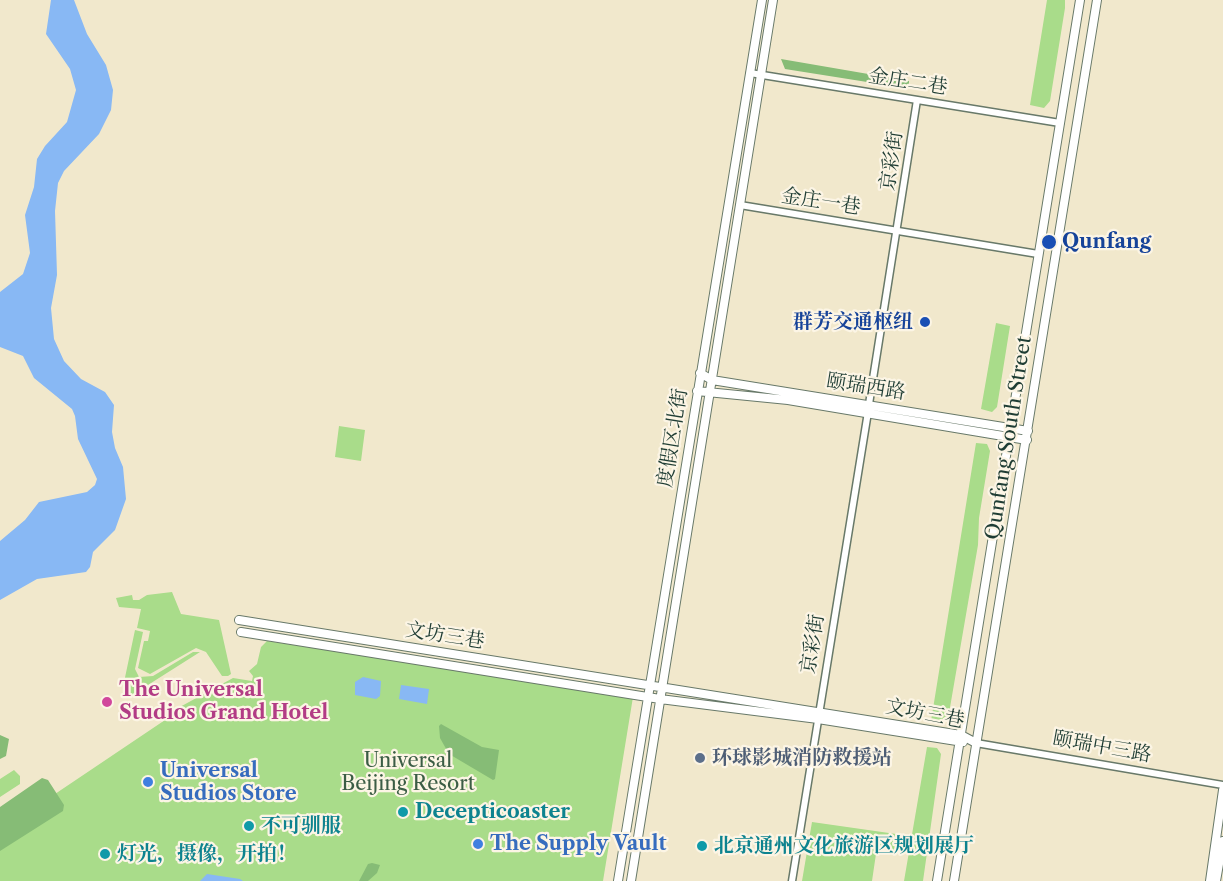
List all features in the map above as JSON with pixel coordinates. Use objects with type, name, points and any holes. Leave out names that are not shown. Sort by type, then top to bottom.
[{"type":"main road","name":"度假区北街","points":[[618,881],[762,0]]},
{"type":"main road","name":"度假区北街","points":[[631,881],[773,0]]},
{"type":"main road","name":"Qunfang South Street","points":[[937,881],[1080,0]]},
{"type":"main road","name":"Qunfang South Street","points":[[954,881],[1097,0]]},
{"type":"main road","points":[[754,46],[761,50],[765,48]]},
{"type":"main road","points":[[746,100],[751,97],[756,102]]},
{"type":"main road","name":"颐瑞西路","points":[[700,373],[712,380],[868,408],[1009,432],[1028,431]]},
{"type":"main road","name":"颐瑞西路","points":[[697,391],[868,408]]},
{"type":"main road","name":"颐瑞西路","points":[[1009,432],[1027,440]]},
{"type":"main road","name":"文坊三巷","points":[[239,620],[662,687],[819,716],[960,738],[976,743]]},
{"type":"main road","name":"文坊三巷","points":[[241,632],[660,699],[819,716]]},
{"type":"main road","points":[[1210,881],[1223,790]]},
{"type":"main road","points":[[1216,881],[1223,842]]},
{"type":"street","name":"金庄二巷","points":[[750,73],[1060,123]]},
{"type":"street","name":"京彩街","points":[[792,881],[898,231],[917,100]]},
{"type":"street","name":"金庄一巷","points":[[740,205],[1038,255]]},
{"type":"street","name":"颐瑞中三路","points":[[976,743],[1223,785]]},
{"type":"green space","points":[[1047,0],[1065,0],[1065,8],[1050,101],[1044,108],[1030,105]]},
{"type":"green space","points":[[781,59],[909,81],[909,84],[905,88],[785,69]]},
{"type":"green space","points":[[996,323],[1010,326],[997,407],[992,412],[981,409]]},
{"type":"green space","points":[[339,426],[365,430],[361,461],[335,457]]},
{"type":"green space","points":[[976,443],[987,444],[990,451],[979,518],[978,545],[948,719],[943,723],[931,721]]},
{"type":"green space","points":[[172,592],[181,614],[219,620],[231,674],[222,676],[206,652],[196,648],[150,674],[138,668],[144,641],[148,641],[150,631],[137,628],[141,609],[119,607],[116,598],[132,595],[133,600],[139,600],[147,595]]},
{"type":"green space","points":[[135,630],[143,632],[135,669],[139,677],[153,676],[193,652],[200,652],[129,697],[123,687]]},
{"type":"green space","name":"Universal Beijing Resort","points":[[267,641],[633,697],[603,881],[0,881],[0,831],[168,718],[167,714],[233,678],[252,681],[253,676],[249,671],[257,664],[261,647]]},
{"type":"green space","points":[[441,724],[482,747],[499,750],[495,779],[493,780],[449,754],[440,738],[439,726]]},
{"type":"green space","points":[[0,735],[9,739],[6,756],[0,759]]},
{"type":"green space","points":[[927,747],[937,748],[941,754],[923,881],[904,881]]},
{"type":"green space","points":[[14,770],[20,776],[20,784],[0,797],[0,779]]},
{"type":"green space","points":[[42,778],[48,780],[64,805],[63,811],[0,851],[0,807]]},
{"type":"green space","points":[[812,822],[910,836],[907,853],[877,847],[872,881],[802,881]]},
{"type":"green space","points":[[368,864],[380,865],[377,873],[368,881],[359,881]]},
{"type":"water","points":[[51,0],[74,0],[87,34],[106,65],[113,90],[111,110],[99,134],[64,171],[58,183],[55,211],[57,275],[51,308],[54,339],[64,361],[81,379],[105,392],[114,405],[112,432],[115,448],[123,467],[126,499],[115,530],[93,552],[90,567],[86,572],[37,579],[0,600],[0,541],[25,520],[39,502],[87,492],[95,485],[97,479],[78,439],[72,409],[34,378],[23,356],[0,347],[0,292],[23,274],[30,253],[25,215],[34,187],[37,159],[45,146],[67,122],[76,90],[70,69],[46,34]]},
{"type":"water","points":[[363,677],[381,681],[380,696],[376,699],[355,695],[355,682]]},
{"type":"water","points":[[401,685],[429,689],[427,704],[399,699]]},
{"type":"water","points":[[207,874],[240,879],[243,881],[200,881]]},
{"type":"place","name":"Qunfang","points":[[1049,242]]},
{"type":"place","name":"群芳交通枢纽","points":[[925,322]]},
{"type":"place","name":"The Universal Studios Grand Hotel","points":[[107,702]]},
{"type":"place","name":"环球影城消防救援站","points":[[700,758]]},
{"type":"place","name":"Universal Studios Store","points":[[148,782]]},
{"type":"place","name":"Decepticoaster","points":[[403,812]]},
{"type":"place","name":"不可驯服","points":[[249,826]]},
{"type":"place","name":"The Supply Vault","points":[[478,844]]},
{"type":"place","name":"北京通州文化旅游区规划展厅","points":[[702,846]]},
{"type":"place","name":"灯光，摄像，开拍！","points":[[105,854]]}]
